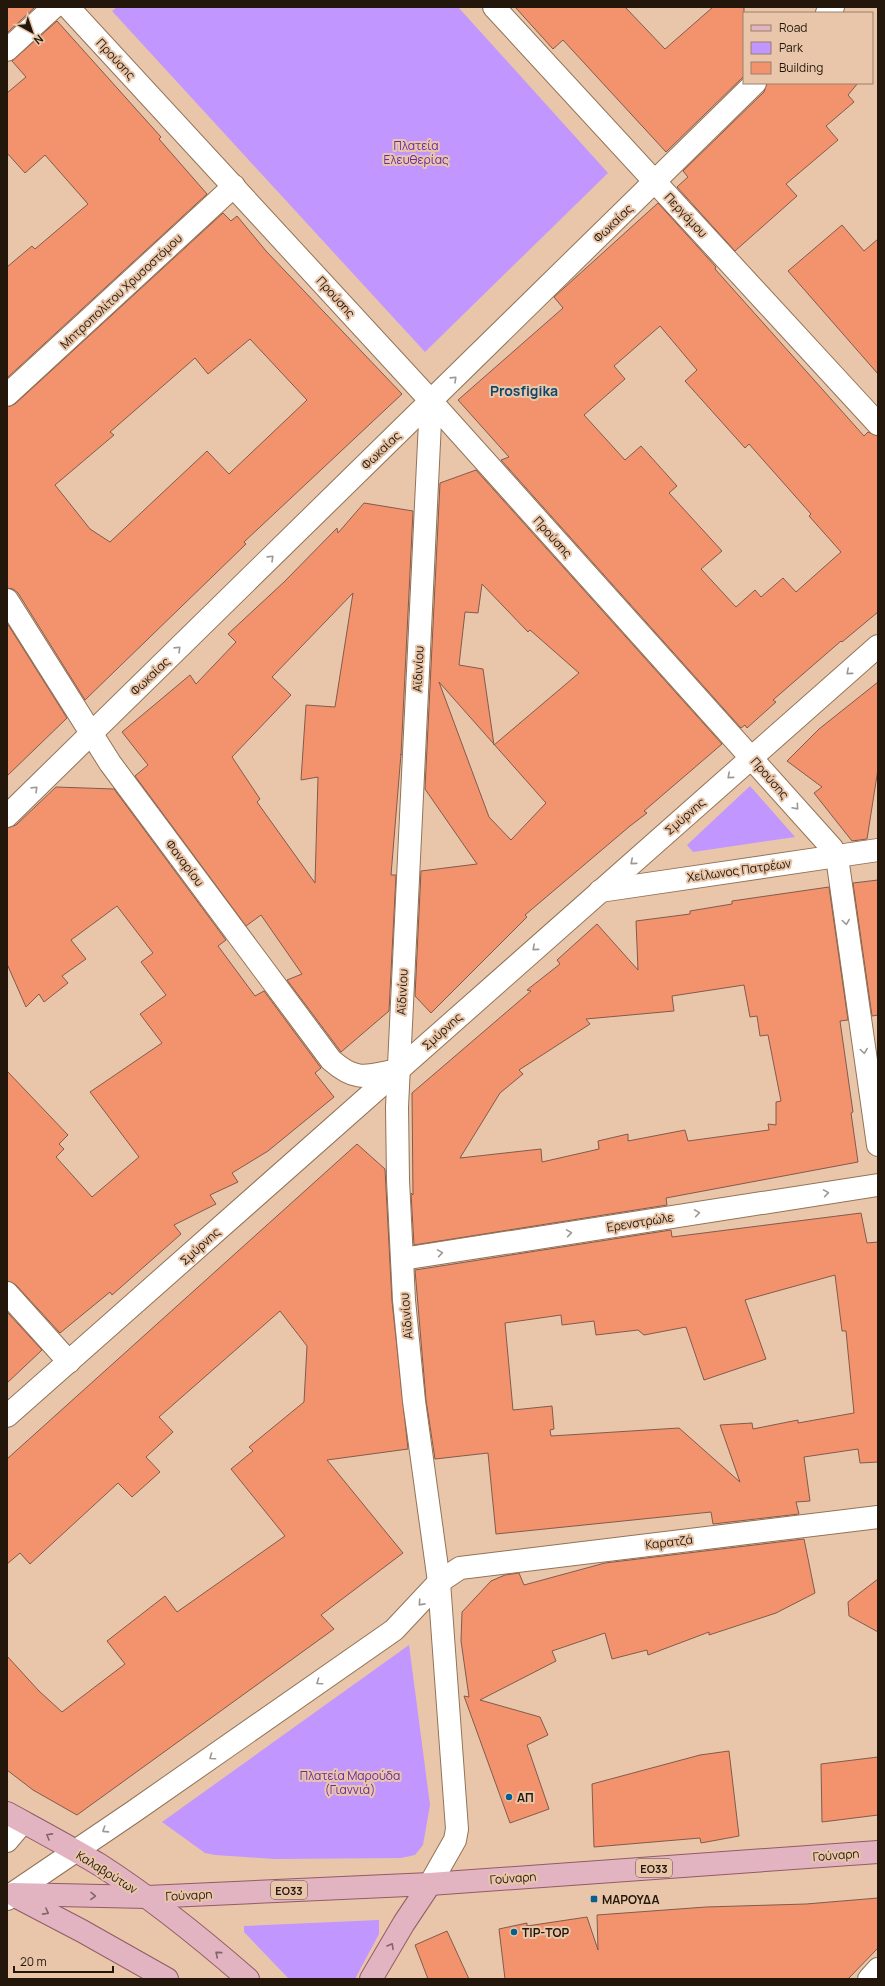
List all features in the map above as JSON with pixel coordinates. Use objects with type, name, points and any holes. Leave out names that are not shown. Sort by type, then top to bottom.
[{"type":"main road","name":"Καλαβρύτων","points":[[15,1817],[74,1851],[147,1897]]},
{"type":"main road","name":"Γούναρη","points":[[147,1897],[430,1884],[878,1852]]},
{"type":"main road","points":[[371,1979],[404,1923],[430,1884]]},
{"type":"main road","name":"Καλαβρύτων","points":[[9,1895],[147,1897]]},
{"type":"main road","points":[[9,1895],[82,1931],[166,1979]]},
{"type":"main road","points":[[147,1897],[186,1927],[248,1979]]},
{"type":"street","points":[[7,50],[54,7]]},
{"type":"street","name":"Προύσης","points":[[68,7],[431,401],[752,757],[832,848],[836,855],[878,1145]]},
{"type":"street","name":"Περγάμου","points":[[494,7],[878,424]]},
{"type":"street","name":"Φωκαίας","points":[[7,816],[754,84]]},
{"type":"street","name":"Μητροπολίτου Χρυσοστόμου","points":[[7,395],[234,186]]},
{"type":"street","name":"Αϊδινίου","points":[[430,1884],[455,1840],[457,1829],[439,1582],[414,1401],[402,1259],[396,1107],[431,401]]},
{"type":"street","name":"Φαναρίου","points":[[7,600],[110,763],[331,1060],[347,1073],[362,1077],[398,1070]]},
{"type":"street","name":"Σμύρνης","points":[[7,1416],[878,646]]},
{"type":"street","name":"Χείλωνος Πατρέων","points":[[600,891],[878,850]]},
{"type":"street","name":"Ερενστρώλε","points":[[402,1259],[878,1185]]},
{"type":"street","points":[[7,1293],[69,1362]]},
{"type":"street","name":"Καρατζά","points":[[439,1582],[460,1568],[878,1517]]},
{"type":"street","points":[[9,1895],[133,1812],[394,1630],[439,1582]]},
{"type":"street","points":[[7,1841],[15,1817]]},
{"type":"street","points":[[869,1979],[878,1969]]},
{"type":"green space","name":"Πλατεία Ελευθερίας","points":[[117,7],[458,7],[608,173],[425,352],[112,11]]},
{"type":"green space","points":[[750,786],[795,837],[693,852],[687,845]]},
{"type":"green space","name":"Πλατεία Μαρούδα (Γιαννιά)","points":[[409,1645],[430,1805],[423,1845],[415,1855],[401,1858],[275,1859],[215,1855],[205,1853],[162,1822]]},
{"type":"green space","points":[[379,1920],[379,1934],[355,1979],[289,1979],[244,1932],[244,1926]]},
{"type":"building","points":[[7,7],[35,7],[7,33]]},
{"type":"building","points":[[515,7],[625,7],[665,49],[713,7],[744,7],[743,77],[666,152],[563,40],[553,49]]},
{"type":"building","points":[[57,21],[161,137],[159,139],[207,194],[7,378],[7,267],[32,246],[35,249],[88,204],[45,155],[25,173],[7,153],[7,93],[26,77],[12,61]]},
{"type":"building","points":[[767,84],[857,84],[848,95],[854,102],[826,126],[838,140],[786,184],[797,196],[735,251],[677,187],[688,177],[683,171],[764,92]]},
{"type":"building","points":[[658,203],[864,436],[868,432],[878,436],[878,612],[842,642],[841,641],[773,700],[776,702],[747,728],[745,725],[741,728],[501,460],[509,457],[458,400],[563,308],[554,297]],"holes":[[[660,326],[697,370],[685,381],[745,448],[749,444],[811,514],[809,516],[841,552],[796,592],[783,578],[761,597],[755,590],[736,607],[701,569],[722,551],[669,493],[677,486],[641,446],[625,460],[584,415],[625,379],[614,366]]]},
{"type":"building","points":[[223,213],[231,221],[237,216],[266,251],[402,394],[244,542],[246,544],[85,700],[18,593],[13,589],[7,588],[7,407],[15,404]],"holes":[[[250,339],[307,400],[229,474],[207,451],[110,542],[90,529],[55,485],[114,435],[110,432],[195,358],[208,374]]]},
{"type":"building","points":[[842,225],[864,251],[878,239],[878,374],[788,271]]},
{"type":"building","points":[[476,470],[722,744],[644,811],[647,813],[525,915],[527,917],[431,1013],[415,996],[421,871],[477,864],[425,789],[440,483]],"holes":[[[482,584],[528,632],[530,630],[579,673],[494,745],[546,803],[511,840],[489,817],[439,682],[494,744],[483,669],[459,665],[465,612],[478,613]]]},
{"type":"building","points":[[364,503],[413,511],[401,755],[391,875],[396,875],[389,1011],[341,1052],[287,980],[302,974],[261,915],[246,926],[135,776],[148,765],[122,732],[190,675],[196,684],[236,642],[228,634],[284,582],[337,528],[338,533]],"holes":[[[353,593],[335,707],[306,705],[301,780],[318,777],[315,883],[257,802],[260,799],[232,757],[291,695],[272,677]]]},
{"type":"building","points":[[7,623],[67,718],[7,776]]},
{"type":"building","points":[[878,682],[878,769],[867,839],[852,841],[814,793],[822,787],[787,761],[819,729]]},
{"type":"building","points":[[56,787],[114,789],[226,940],[218,946],[255,996],[264,991],[321,1068],[315,1073],[334,1097],[268,1151],[232,1173],[238,1182],[210,1195],[216,1204],[174,1225],[181,1234],[112,1295],[110,1292],[60,1333],[16,1285],[7,1281],[7,1071],[68,1135],[59,1144],[64,1149],[56,1157],[92,1197],[139,1157],[90,1092],[162,1043],[140,1014],[166,995],[141,962],[153,953],[117,906],[71,940],[86,959],[62,976],[68,983],[44,1002],[39,994],[26,1007],[7,964],[7,828],[16,825]]},
{"type":"building","points":[[878,880],[878,1015],[872,1016],[853,883]]},
{"type":"building","points":[[829,887],[848,1020],[840,1021],[853,1112],[851,1113],[858,1162],[666,1198],[667,1205],[414,1245],[411,1193],[413,1195],[412,1093],[531,991],[527,990],[560,964],[557,960],[597,924],[638,970],[636,921],[690,914],[690,911],[732,904],[732,901]],"holes":[[[744,985],[750,1017],[757,1016],[760,1036],[768,1035],[781,1101],[776,1102],[776,1125],[768,1124],[769,1130],[688,1141],[685,1130],[628,1141],[628,1134],[598,1141],[599,1149],[542,1162],[541,1149],[460,1158],[500,1093],[523,1074],[519,1070],[590,1024],[586,1019],[674,1011],[672,996]]]},
{"type":"building","points":[[357,1144],[385,1169],[392,1301],[408,1449],[327,1460],[403,1553],[321,1615],[334,1629],[77,1815],[33,1790],[7,1770],[7,1656],[39,1691],[62,1712],[125,1664],[107,1641],[165,1596],[177,1612],[285,1536],[231,1469],[253,1451],[249,1447],[304,1402],[307,1346],[280,1311],[159,1417],[173,1432],[146,1457],[160,1472],[132,1497],[118,1483],[30,1564],[20,1553],[7,1564],[7,1459]]},
{"type":"building","points":[[861,1213],[867,1243],[878,1242],[878,1462],[860,1463],[858,1449],[804,1457],[810,1501],[796,1502],[799,1514],[713,1524],[711,1512],[496,1534],[488,1453],[435,1459],[426,1400],[415,1270],[671,1230],[672,1237]],"holes":[[[835,1275],[842,1331],[846,1331],[854,1413],[798,1423],[798,1420],[753,1429],[752,1423],[720,1425],[740,1482],[679,1428],[551,1436],[550,1430],[554,1429],[552,1406],[513,1410],[505,1323],[561,1315],[562,1325],[594,1321],[596,1335],[638,1330],[644,1335],[686,1327],[704,1380],[766,1359],[745,1300]]]},
{"type":"building","points":[[7,1312],[42,1350],[7,1383]]},
{"type":"building","points":[[804,1539],[815,1593],[776,1613],[709,1635],[709,1632],[648,1655],[647,1650],[612,1659],[605,1633],[552,1651],[556,1661],[480,1700],[540,1717],[548,1735],[527,1745],[549,1809],[510,1823],[464,1696],[469,1697],[461,1641],[462,1612],[491,1581],[505,1575],[519,1573],[524,1585],[605,1563]]},
{"type":"building","points":[[878,1579],[878,1632],[849,1616],[848,1602]]},
{"type":"building","points":[[729,1751],[739,1836],[701,1843],[700,1838],[594,1847],[592,1784],[700,1755]]},
{"type":"building","points":[[878,1757],[878,1815],[822,1822],[821,1764]]},
{"type":"building","points":[[878,1898],[878,1948],[848,1979],[505,1979],[499,1929],[527,1923],[527,1926],[587,1917],[598,1950],[597,1915],[706,1907],[806,1904]]},
{"type":"building","points":[[447,1931],[469,1979],[428,1979],[415,1945]]},
{"type":"place","name":"ΑΠ","points":[[509,1797]]},
{"type":"place","name":"ΜΑΡΟΥΔΑ","points":[[594,1899]]},
{"type":"place","name":"TIP-TOP","points":[[514,1932]]},
{"type":"district","name":"Prosfigika","points":[[524,390]]}]
